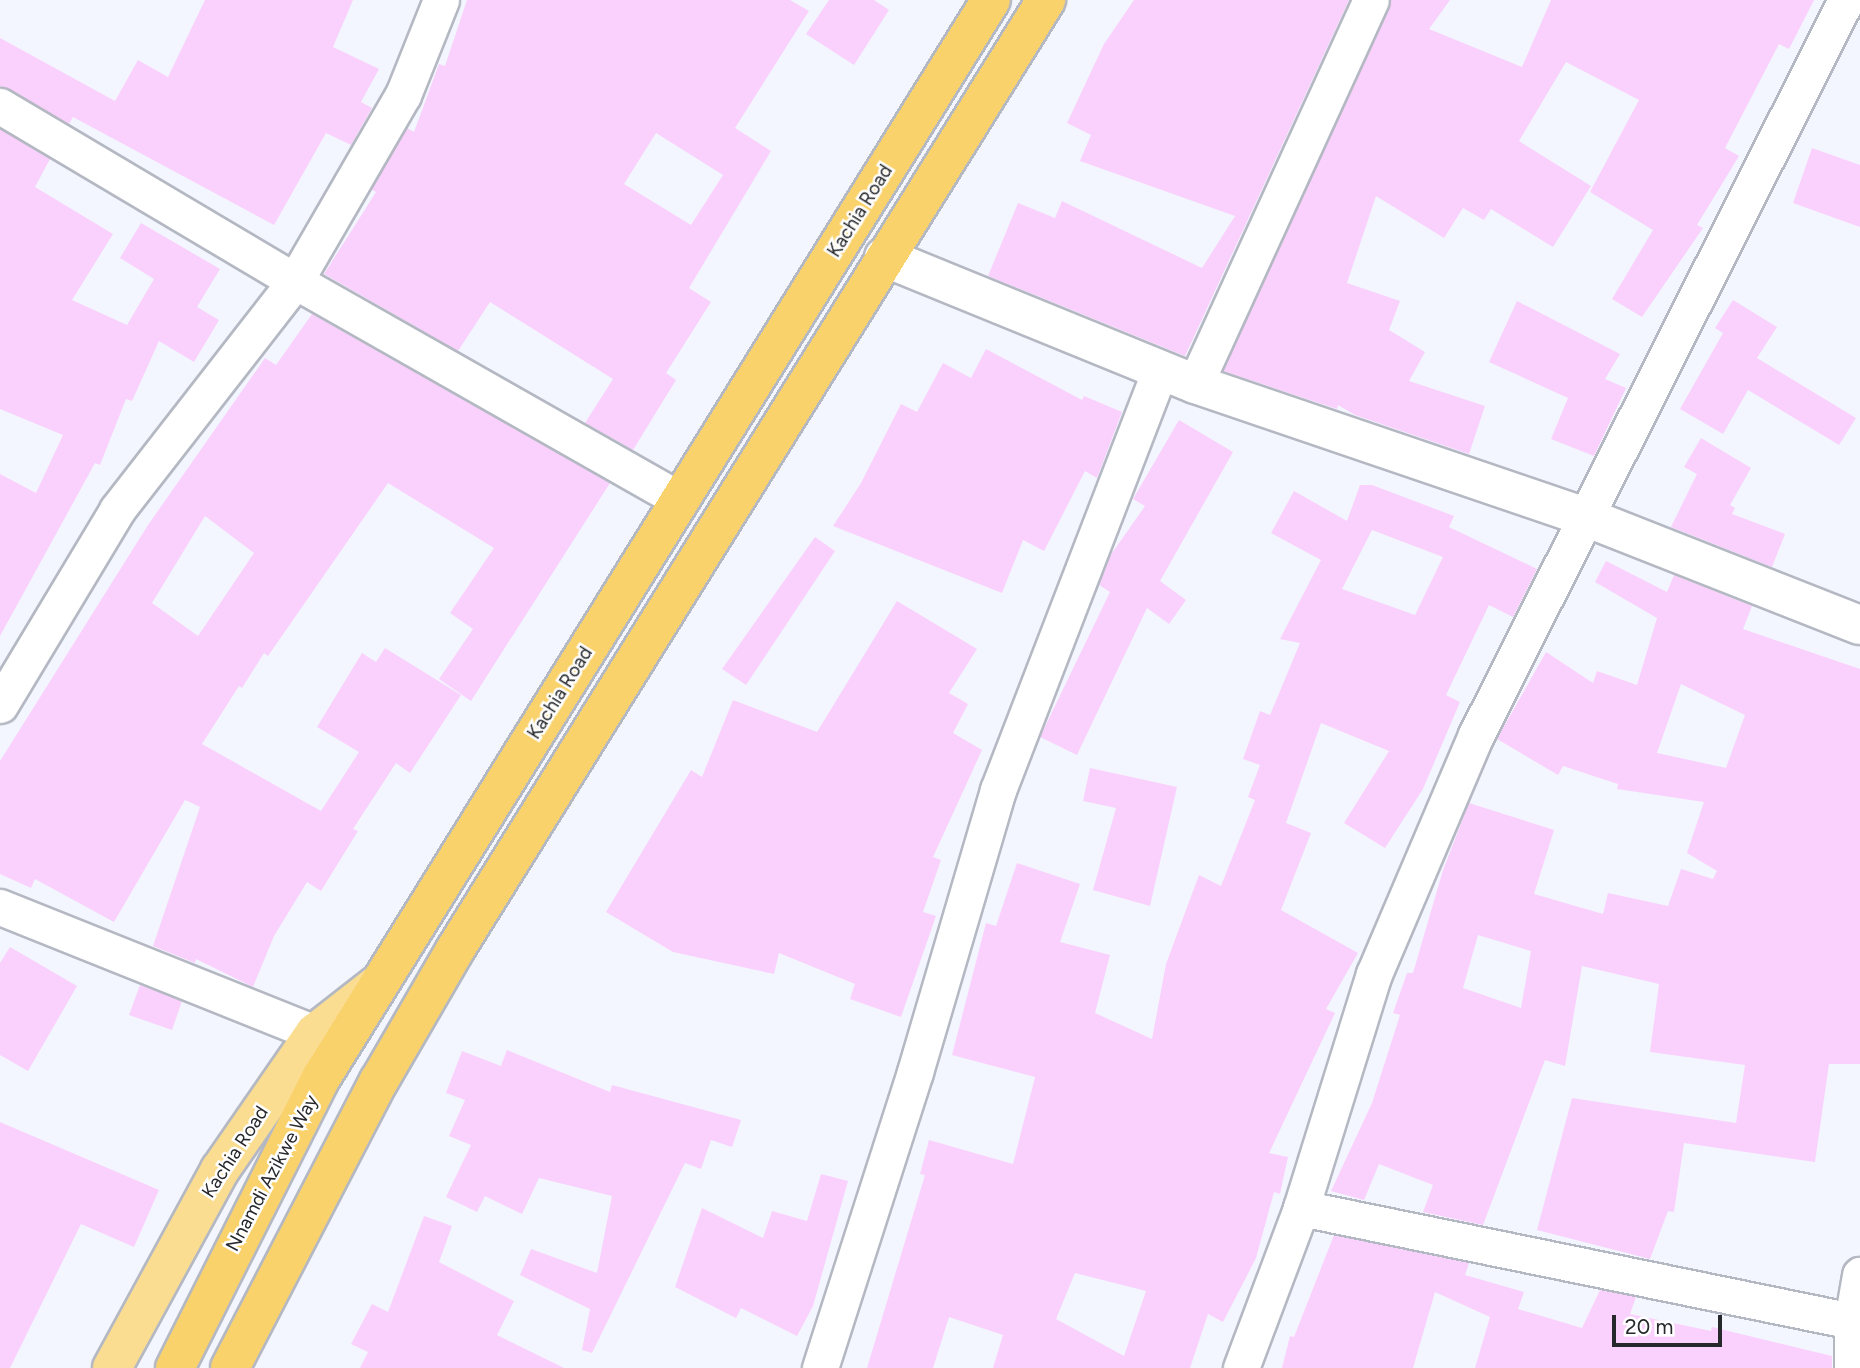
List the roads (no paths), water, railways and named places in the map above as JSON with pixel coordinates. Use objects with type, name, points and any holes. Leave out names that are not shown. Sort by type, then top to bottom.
[{"type":"highway","name":"Kachia Road","points":[[379,983],[991,0]]},
{"type":"highway","points":[[230,1368],[379,1081],[455,950],[1046,0]]},
{"type":"highway","name":"Nnamdi Azikwe Way","points":[[175,1368],[321,1079],[379,983]]},
{"type":"main road","name":"Kachia Road","points":[[112,1368],[220,1170],[316,1033],[379,983]]},
{"type":"street","points":[[0,705],[117,510],[295,281],[403,95],[441,0]]},
{"type":"street","points":[[820,1368],[915,1072],[998,790],[1177,377],[1371,0]]},
{"type":"street","points":[[1241,1368],[1301,1208],[1374,974],[1476,735],[1588,518],[1846,0]]},
{"type":"street","points":[[0,107],[295,281],[680,500]]},
{"type":"street","points":[[884,257],[1177,377],[1588,518],[1860,625]]},
{"type":"street","points":[[0,908],[316,1033]]},
{"type":"street","points":[[1301,1208],[1852,1321]]},
{"type":"street","points":[[1852,1368],[1852,1321],[1860,1275]]}]
